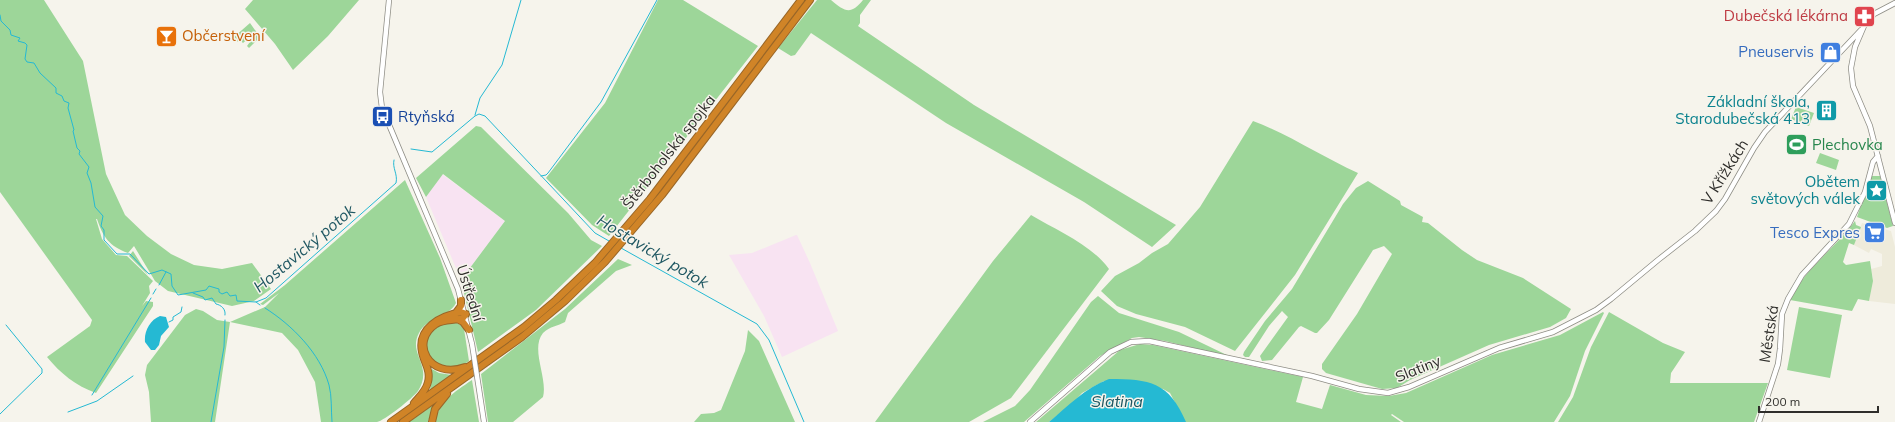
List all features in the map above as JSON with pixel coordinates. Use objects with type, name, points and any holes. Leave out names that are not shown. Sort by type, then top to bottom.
[{"type":"highway","name":"Štěrboholská spojka","points":[[403,422],[545,319],[582,286],[612,250],[616,240],[659,188],[801,0]]},
{"type":"highway","name":"Štěrboholská spojka","points":[[391,422],[481,359],[548,308],[612,250],[623,243],[658,200],[810,0]]},
{"type":"highway","points":[[461,300],[461,306],[456,317],[441,322],[429,331],[424,346],[428,359],[438,368],[450,371],[465,368],[481,359]]},
{"type":"highway","points":[[403,413],[421,395],[428,383],[428,368],[422,348],[424,334],[435,322],[456,317],[463,318],[466,314]]},
{"type":"highway","points":[[456,317],[463,322],[469,330]]},
{"type":"highway","points":[[432,422],[437,406],[457,384]]},
{"type":"street","name":"Ústřední","points":[[389,0],[381,100],[386,122],[442,248],[466,314],[484,422]]},
{"type":"street","points":[[1895,3],[1874,14],[1861,30],[1852,62],[1852,80],[1855,92],[1870,126],[1895,223]]},
{"type":"street","name":"V Křížkách","points":[[1596,310],[1695,231],[1716,211],[1725,199],[1754,148],[1765,132],[1822,69],[1861,30]]},
{"type":"street","name":"Městská","points":[[1759,422],[1778,364],[1782,314],[1788,298],[1804,272],[1838,238],[1849,224],[1865,192],[1873,162],[1878,156]]},
{"type":"street","name":"Slatiny","points":[[1030,422],[1110,352],[1131,342],[1149,341],[1312,376],[1366,390],[1388,393],[1409,387],[1499,348],[1548,334],[1596,310]]},
{"type":"shaded area","points":[[442,174],[505,221],[461,280],[426,197]]},
{"type":"shaded area","points":[[1862,223],[1891,231],[1895,247],[1895,304],[1869,301],[1873,278],[1871,269],[1882,266],[1882,254],[1871,249],[1869,253],[1854,245]]},
{"type":"shaded area","points":[[796,235],[810,263],[838,331],[782,357],[764,316],[729,255],[752,253]]},
{"type":"green space","points":[[0,0],[44,0],[83,61],[106,174],[125,215],[147,236],[171,254],[194,265],[222,269],[252,263],[271,289],[254,301],[232,306],[168,291],[155,281],[134,246],[128,253],[111,244],[104,236],[96,219],[102,239],[116,255],[127,256],[153,281],[149,286],[150,293],[142,306],[146,301],[153,302],[153,306],[96,393],[82,387],[69,378],[47,357],[90,326],[92,320],[0,192]]},
{"type":"green space","points":[[253,0],[359,0],[328,36],[293,70],[275,44],[245,9]]},
{"type":"green space","points":[[658,0],[683,0],[758,46],[609,236],[592,225],[546,178],[605,103]]},
{"type":"green space","points":[[804,0],[807,0],[773,45],[771,44]]},
{"type":"green space","points":[[817,0],[831,0],[844,9],[851,10],[859,5],[863,0],[871,0],[860,15],[860,23],[858,26],[974,105],[1176,225],[1152,247],[1084,202],[946,123],[811,33],[795,55],[791,56],[778,48]]},
{"type":"green space","points":[[250,23],[260,37],[249,48],[247,46],[252,39],[250,37],[243,43],[240,40],[238,42],[234,37]]},
{"type":"green space","points":[[768,48],[770,49],[670,180],[621,242],[619,241],[658,193]]},
{"type":"green space","points":[[1796,107],[1814,113],[1809,126],[1791,119]]},
{"type":"green space","points":[[1253,121],[1280,133],[1358,173],[1295,275],[1235,351],[1185,327],[1136,314],[1117,306],[1101,291],[1115,276],[1139,263],[1152,253],[1168,244],[1200,207]]},
{"type":"green space","points":[[476,126],[481,127],[568,213],[591,240],[602,246],[536,310],[478,352],[461,280],[505,221],[443,174],[426,197],[416,178]]},
{"type":"green space","points":[[1820,153],[1839,160],[1836,170],[1816,163]]},
{"type":"green space","points":[[1871,176],[1880,176],[1893,226],[1887,228],[1857,217]]},
{"type":"green space","points":[[405,180],[440,258],[456,303],[448,312],[427,324],[419,333],[416,348],[422,366],[423,376],[422,384],[418,391],[398,409],[386,418],[377,422],[321,422],[315,382],[298,350],[282,333],[230,322],[265,307],[279,293],[263,305],[260,304],[285,285]]},
{"type":"green space","points":[[1368,181],[1400,201],[1401,205],[1423,217],[1422,222],[1428,223],[1477,260],[1523,278],[1571,309],[1566,318],[1550,327],[1489,345],[1410,380],[1397,388],[1382,389],[1326,373],[1322,369],[1322,364],[1357,314],[1392,254],[1384,246],[1373,250],[1329,320],[1317,333],[1301,326],[1299,327],[1272,360],[1262,361],[1260,356],[1288,317],[1282,311],[1269,326],[1249,357],[1245,357],[1243,355],[1244,352],[1265,321],[1292,289],[1343,204],[1356,188]]},
{"type":"green space","points":[[1031,215],[1083,245],[1102,260],[1109,269],[1011,398],[969,422],[875,422],[993,261]]},
{"type":"green space","points":[[1855,221],[1856,225],[1861,227],[1854,245],[1849,243],[1843,262],[1846,265],[1870,261],[1873,281],[1869,301],[1858,299],[1852,311],[1790,300],[1796,289],[1812,268],[1839,241]]},
{"type":"green space","points":[[611,250],[613,251],[567,296],[533,326],[479,365],[479,363],[514,338],[548,310]]},
{"type":"green space","points":[[133,251],[148,275],[129,256]]},
{"type":"green space","points":[[618,259],[632,265],[616,271],[568,313],[565,322],[548,329],[543,333],[539,340],[538,347],[544,389],[543,397],[513,422],[488,422],[481,374],[565,309]]},
{"type":"green space","points":[[1098,296],[1119,313],[1179,332],[1231,357],[1165,341],[1139,337],[1132,338],[1100,356],[1024,422],[983,422],[1015,406],[1030,390],[1091,302]]},
{"type":"green space","points":[[1799,307],[1842,315],[1830,378],[1787,370]]},
{"type":"green space","points":[[196,309],[203,311],[217,320],[230,322],[215,422],[151,422],[149,392],[145,375],[147,365],[185,315]]},
{"type":"green space","points":[[1603,312],[1604,313],[1585,351],[1570,396],[1554,422],[1404,422],[1392,414],[1391,415],[1401,422],[1185,422],[1170,393],[1163,389],[1104,381],[1082,393],[1073,403],[1049,422],[1036,422],[1120,350],[1140,344],[1153,345],[1303,377],[1296,402],[1322,409],[1330,385],[1366,395],[1389,396],[1406,393],[1492,355],[1560,335]]},
{"type":"green space","points":[[1609,312],[1663,343],[1685,352],[1671,373],[1670,383],[1768,383],[1754,422],[1558,422],[1573,397],[1591,347]]},
{"type":"green space","points":[[453,321],[461,325],[464,329],[469,361],[457,367],[446,368],[431,358],[427,350],[427,341],[430,333],[438,326]]},
{"type":"green space","points":[[748,330],[759,341],[795,422],[694,422],[701,414],[714,413],[721,410],[745,351]]},
{"type":"green space","points":[[432,369],[439,373],[452,375],[430,390],[432,378]]},
{"type":"green space","points":[[472,380],[479,422],[434,422],[444,402],[453,393]]},
{"type":"green space","points":[[433,405],[428,422],[409,422]]},
{"type":"water","points":[[160,316],[166,317],[169,327],[161,336],[159,345],[155,350],[151,350],[145,342],[148,326],[153,320]]},
{"type":"water","name":"Slatina","points":[[1109,379],[1147,382],[1165,391],[1173,398],[1186,422],[1049,422],[1084,392]]},
{"type":"waterway","points":[[475,115],[480,98],[502,65],[521,0]]},
{"type":"waterway","points":[[541,176],[548,173],[601,102],[657,0]]},
{"type":"waterway","name":"Hostavický potok","points":[[0,15],[1,21],[10,30],[11,35],[20,38],[18,41],[27,45],[25,59],[27,62],[34,63],[40,73],[56,88],[56,93],[62,96],[64,101],[69,103],[68,108],[77,148],[80,151],[79,154],[89,167],[87,173],[91,183],[95,207],[103,216],[101,226],[104,230],[104,240],[117,254],[130,254],[149,274],[162,270],[171,274],[172,286],[178,295],[206,290],[209,286],[219,289],[219,292],[222,294],[227,292],[230,296],[236,295],[237,301],[256,302],[266,298],[396,183],[394,160]]},
{"type":"waterway","name":"Hostavický potok","points":[[411,149],[432,152],[475,116],[479,114],[485,116],[595,233],[609,241]]},
{"type":"waterway","name":"Hostavický potok","points":[[621,248],[757,324],[769,340],[804,422]]},
{"type":"waterway","points":[[159,285],[166,272]]},
{"type":"waterway","points":[[153,294],[156,289]]},
{"type":"waterway","points":[[193,293],[203,297],[205,300],[212,298],[216,304],[223,308],[225,315]]},
{"type":"waterway","points":[[92,395],[151,298]]},
{"type":"waterway","name":"Hostavický potok","points":[[256,302],[260,305]]},
{"type":"waterway","points":[[169,322],[173,320],[173,317],[181,312],[182,307]]},
{"type":"waterway","points":[[265,308],[295,331],[319,362],[325,373],[330,389],[332,422]]},
{"type":"waterway","points":[[211,422],[224,347],[225,320]]},
{"type":"waterway","points":[[0,414],[42,373],[42,369],[6,325]]},
{"type":"waterway","points":[[68,412],[97,401],[133,376]]},
{"type":"place","name":"Dubečská lékárna","points":[[1864,16]]},
{"type":"place","name":"Občerstvení","points":[[167,36]]},
{"type":"place","name":"Pneuservis","points":[[1830,52]]},
{"type":"place","name":"Základní škola, Starodubečská 413","points":[[1826,111]]},
{"type":"place","name":"Rtyňská","points":[[382,117]]},
{"type":"place","name":"Plechovka","points":[[1796,145]]},
{"type":"place","name":"Obětem světových válek","points":[[1876,191]]},
{"type":"place","name":"Tesco Expres","points":[[1875,233]]}]
